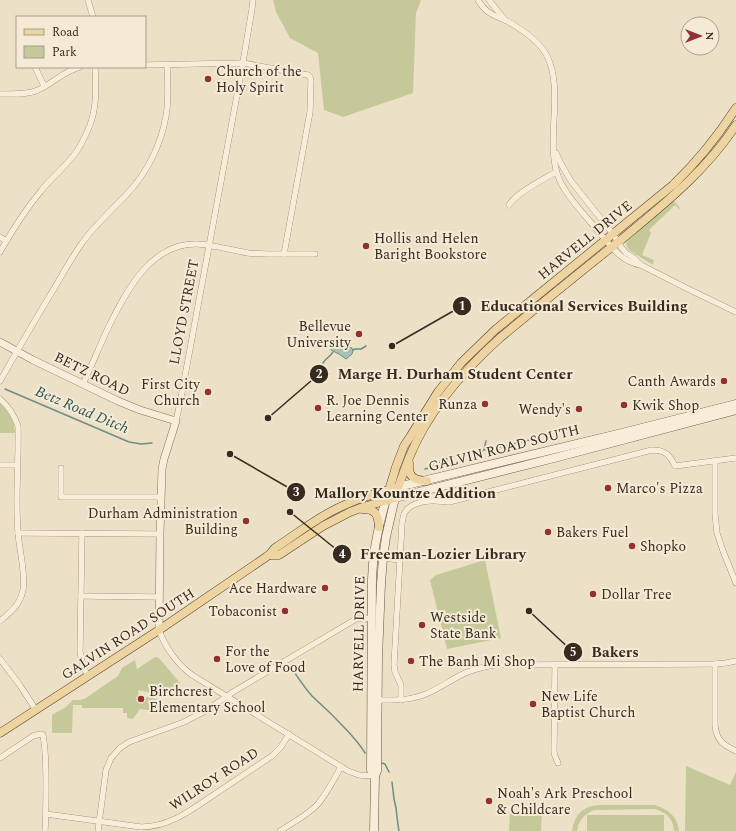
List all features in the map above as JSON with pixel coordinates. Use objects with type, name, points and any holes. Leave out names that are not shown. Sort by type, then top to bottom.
[{"type":"main road","name":"HARVELL DRIVE","points":[[374,831],[375,776],[377,771],[372,618],[373,558],[388,490],[400,456],[438,392],[461,363],[495,330],[661,195],[683,175],[707,149],[736,108]]},
{"type":"main road","name":"HARVELL DRIVE","points":[[374,700],[378,657],[382,558],[398,488],[409,458],[424,429],[463,374],[484,352],[662,206],[689,182],[735,129]]},
{"type":"main road","name":"GALVIN ROAD SOUTH","points":[[0,733],[159,630],[269,555],[275,548],[328,513],[354,501],[388,490],[736,404]]},
{"type":"main road","name":"GALVIN ROAD SOUTH","points":[[269,555],[279,555],[337,518],[357,509],[386,500],[736,410]]},
{"type":"main road","points":[[409,458],[408,468],[411,476],[416,480],[428,481]]},
{"type":"main road","points":[[357,509],[373,511],[377,516],[379,527]]},
{"type":"street","points":[[88,0],[92,16]]},
{"type":"street","name":"LLOYD STREET","points":[[159,630],[162,469],[176,421],[210,245],[243,64],[253,0]]},
{"type":"street","points":[[478,0],[486,10],[497,18],[507,21],[524,32],[543,49],[547,56],[554,77],[553,145],[556,172],[566,192],[606,240],[615,244]]},
{"type":"street","points":[[489,0],[507,21]]},
{"type":"street","points":[[146,65],[243,64],[308,75],[310,77],[310,112],[284,254]]},
{"type":"street","points":[[0,381],[83,242],[128,193],[148,166],[158,144],[166,116],[167,65]]},
{"type":"street","points":[[35,68],[44,86]]},
{"type":"street","points":[[0,94],[32,92],[38,90],[66,72],[77,68]]},
{"type":"street","points":[[0,252],[32,202],[74,155],[84,138],[94,110],[96,93],[95,68]]},
{"type":"street","points":[[726,124],[735,129]]},
{"type":"street","points":[[553,145],[557,157],[571,181],[613,234],[619,255],[629,262],[641,265],[736,312]]},
{"type":"street","points":[[509,205],[511,201],[519,194],[556,172]]},
{"type":"street","points":[[0,237],[6,241]]},
{"type":"street","points":[[83,384],[120,304],[132,285],[148,265],[169,250],[183,245],[197,244],[210,245],[249,253],[315,254]]},
{"type":"street","name":"BETZ ROAD","points":[[0,342],[118,401],[140,410],[176,421]]},
{"type":"street","points":[[0,399],[11,410],[18,426],[18,533],[23,580],[23,589],[14,610],[0,621]]},
{"type":"street","points":[[401,700],[400,686],[394,665],[402,523],[404,514],[414,504],[431,500],[449,502],[652,450],[659,450],[667,454],[675,466],[736,458]]},
{"type":"street","points":[[716,461],[715,514],[717,533],[736,583]]},
{"type":"street","points":[[0,465],[17,465]]},
{"type":"street","points":[[61,468],[61,497],[161,497]]},
{"type":"street","points":[[18,533],[160,534]]},
{"type":"street","points":[[82,533],[81,657],[83,668],[88,676]]},
{"type":"street","points":[[382,558],[400,560]]},
{"type":"street","points":[[81,596],[159,597]]},
{"type":"street","points":[[98,831],[106,770],[116,751],[128,742],[184,722],[207,710],[226,696],[356,619],[372,618]]},
{"type":"street","points":[[159,630],[166,646],[184,669],[348,771],[359,775],[375,776]]},
{"type":"street","points":[[0,658],[36,710]]},
{"type":"street","points":[[374,700],[401,700],[424,695],[458,676],[480,667],[501,665],[726,664],[736,662]]},
{"type":"street","points":[[715,664],[716,733],[722,743],[736,751]]},
{"type":"street","points":[[555,665],[554,752],[558,763]]},
{"type":"street","name":"WILROY ROAD","points":[[46,814],[134,826],[147,827],[163,824],[185,814],[272,756],[281,747],[289,734]]},
{"type":"street","points":[[0,758],[33,736],[43,735],[46,769],[45,831]]},
{"type":"street","points":[[281,831],[317,805],[341,767]]},
{"type":"green space","points":[[273,0],[421,0],[416,13],[413,93],[343,117],[324,110],[318,53],[290,38],[276,12]]},
{"type":"green space","points":[[673,200],[680,208],[679,209],[675,205],[649,230],[651,233],[642,255],[654,260],[653,265],[629,250],[626,245],[626,239]]},
{"type":"green space","points":[[0,403],[14,424],[15,433],[0,433]]},
{"type":"green space","points":[[485,560],[501,638],[447,649],[430,580],[436,575]]},
{"type":"green space","points":[[155,657],[159,658],[180,683],[162,695],[138,690],[140,703],[146,697],[157,699],[157,707],[155,711],[140,709],[133,719],[127,718],[127,713],[123,713],[123,708],[82,708],[82,705],[73,705],[72,733],[52,733],[52,715],[66,707],[73,700],[86,698],[118,676],[122,668],[135,660],[137,669]]},
{"type":"green space","points":[[686,766],[730,785],[736,772],[736,831],[685,831]]},
{"type":"green space","points":[[600,805],[655,805],[668,811],[674,817],[677,821],[679,831],[674,831],[672,822],[668,816],[654,809],[594,810],[587,813],[582,818],[577,831],[572,831],[575,820],[584,809]]},
{"type":"green space","points":[[510,812],[542,813],[541,831],[509,831]]},
{"type":"green space","points":[[587,815],[664,815],[664,831],[587,831]]},
{"type":"water","points":[[339,339],[343,346],[352,348],[352,354],[346,359],[331,350],[334,340]]},
{"type":"waterway","points":[[353,350],[361,349],[366,346]]},
{"type":"waterway","points":[[323,363],[333,352]]},
{"type":"waterway","name":"Betz Road Ditch","points":[[5,389],[129,442],[141,444],[152,443]]},
{"type":"waterway","points":[[425,469],[452,456],[539,438]]},
{"type":"waterway","points":[[533,439],[539,441]]},
{"type":"waterway","points":[[484,450],[486,441]]},
{"type":"waterway","name":"Betz Road Ditch","points":[[290,666],[312,696],[348,732],[365,753]]},
{"type":"waterway","name":"Betz Road Ditch","points":[[382,763],[385,764],[389,772]]},
{"type":"waterway","name":"Betz Road Ditch","points":[[392,782],[399,831]]},
{"type":"place","name":"Church of the Holy Spirit","points":[[208,79]]},
{"type":"place","name":"Hollis and Helen Baright Bookstore","points":[[366,246]]},
{"type":"place","name":"Bellevue University","points":[[359,334]]},
{"type":"place","name":"Educational Services Building","points":[[392,346]]},
{"type":"place","name":"Canth Awards","points":[[724,381]]},
{"type":"place","name":"First City Church","points":[[208,392]]},
{"type":"place","name":"Runza","points":[[485,404]]},
{"type":"place","name":"Kwik Shop","points":[[624,405]]},
{"type":"place","name":"R. Joe Dennis Learning Center","points":[[318,408]]},
{"type":"place","name":"Wendy's","points":[[579,409]]},
{"type":"place","name":"Marge H. Durham Student Center","points":[[268,418]]},
{"type":"place","name":"Mallory Kountze Addition","points":[[230,454]]},
{"type":"place","name":"Marco's Pizza","points":[[608,488]]},
{"type":"place","name":"Freeman-Lozier Library","points":[[290,512]]},
{"type":"place","name":"Durham Administration Building","points":[[246,521]]},
{"type":"place","name":"Bakers Fuel","points":[[548,532]]},
{"type":"place","name":"Shopko","points":[[632,546]]},
{"type":"place","name":"Ace Hardware","points":[[325,588]]},
{"type":"place","name":"Dollar Tree","points":[[593,594]]},
{"type":"place","name":"Tobaconist","points":[[285,611]]},
{"type":"place","name":"Bakers","points":[[529,611]]},
{"type":"place","name":"Westside State Bank","points":[[422,625]]},
{"type":"place","name":"For the Love of Food","points":[[217,659]]},
{"type":"place","name":"The Banh Mi Shop","points":[[411,661]]},
{"type":"place","name":"Birchcrest Elementary School","points":[[141,699]]},
{"type":"place","name":"New Life Baptist Church","points":[[533,704]]},
{"type":"place","name":"Noah's Ark Preschool & Childcare","points":[[489,801]]}]
